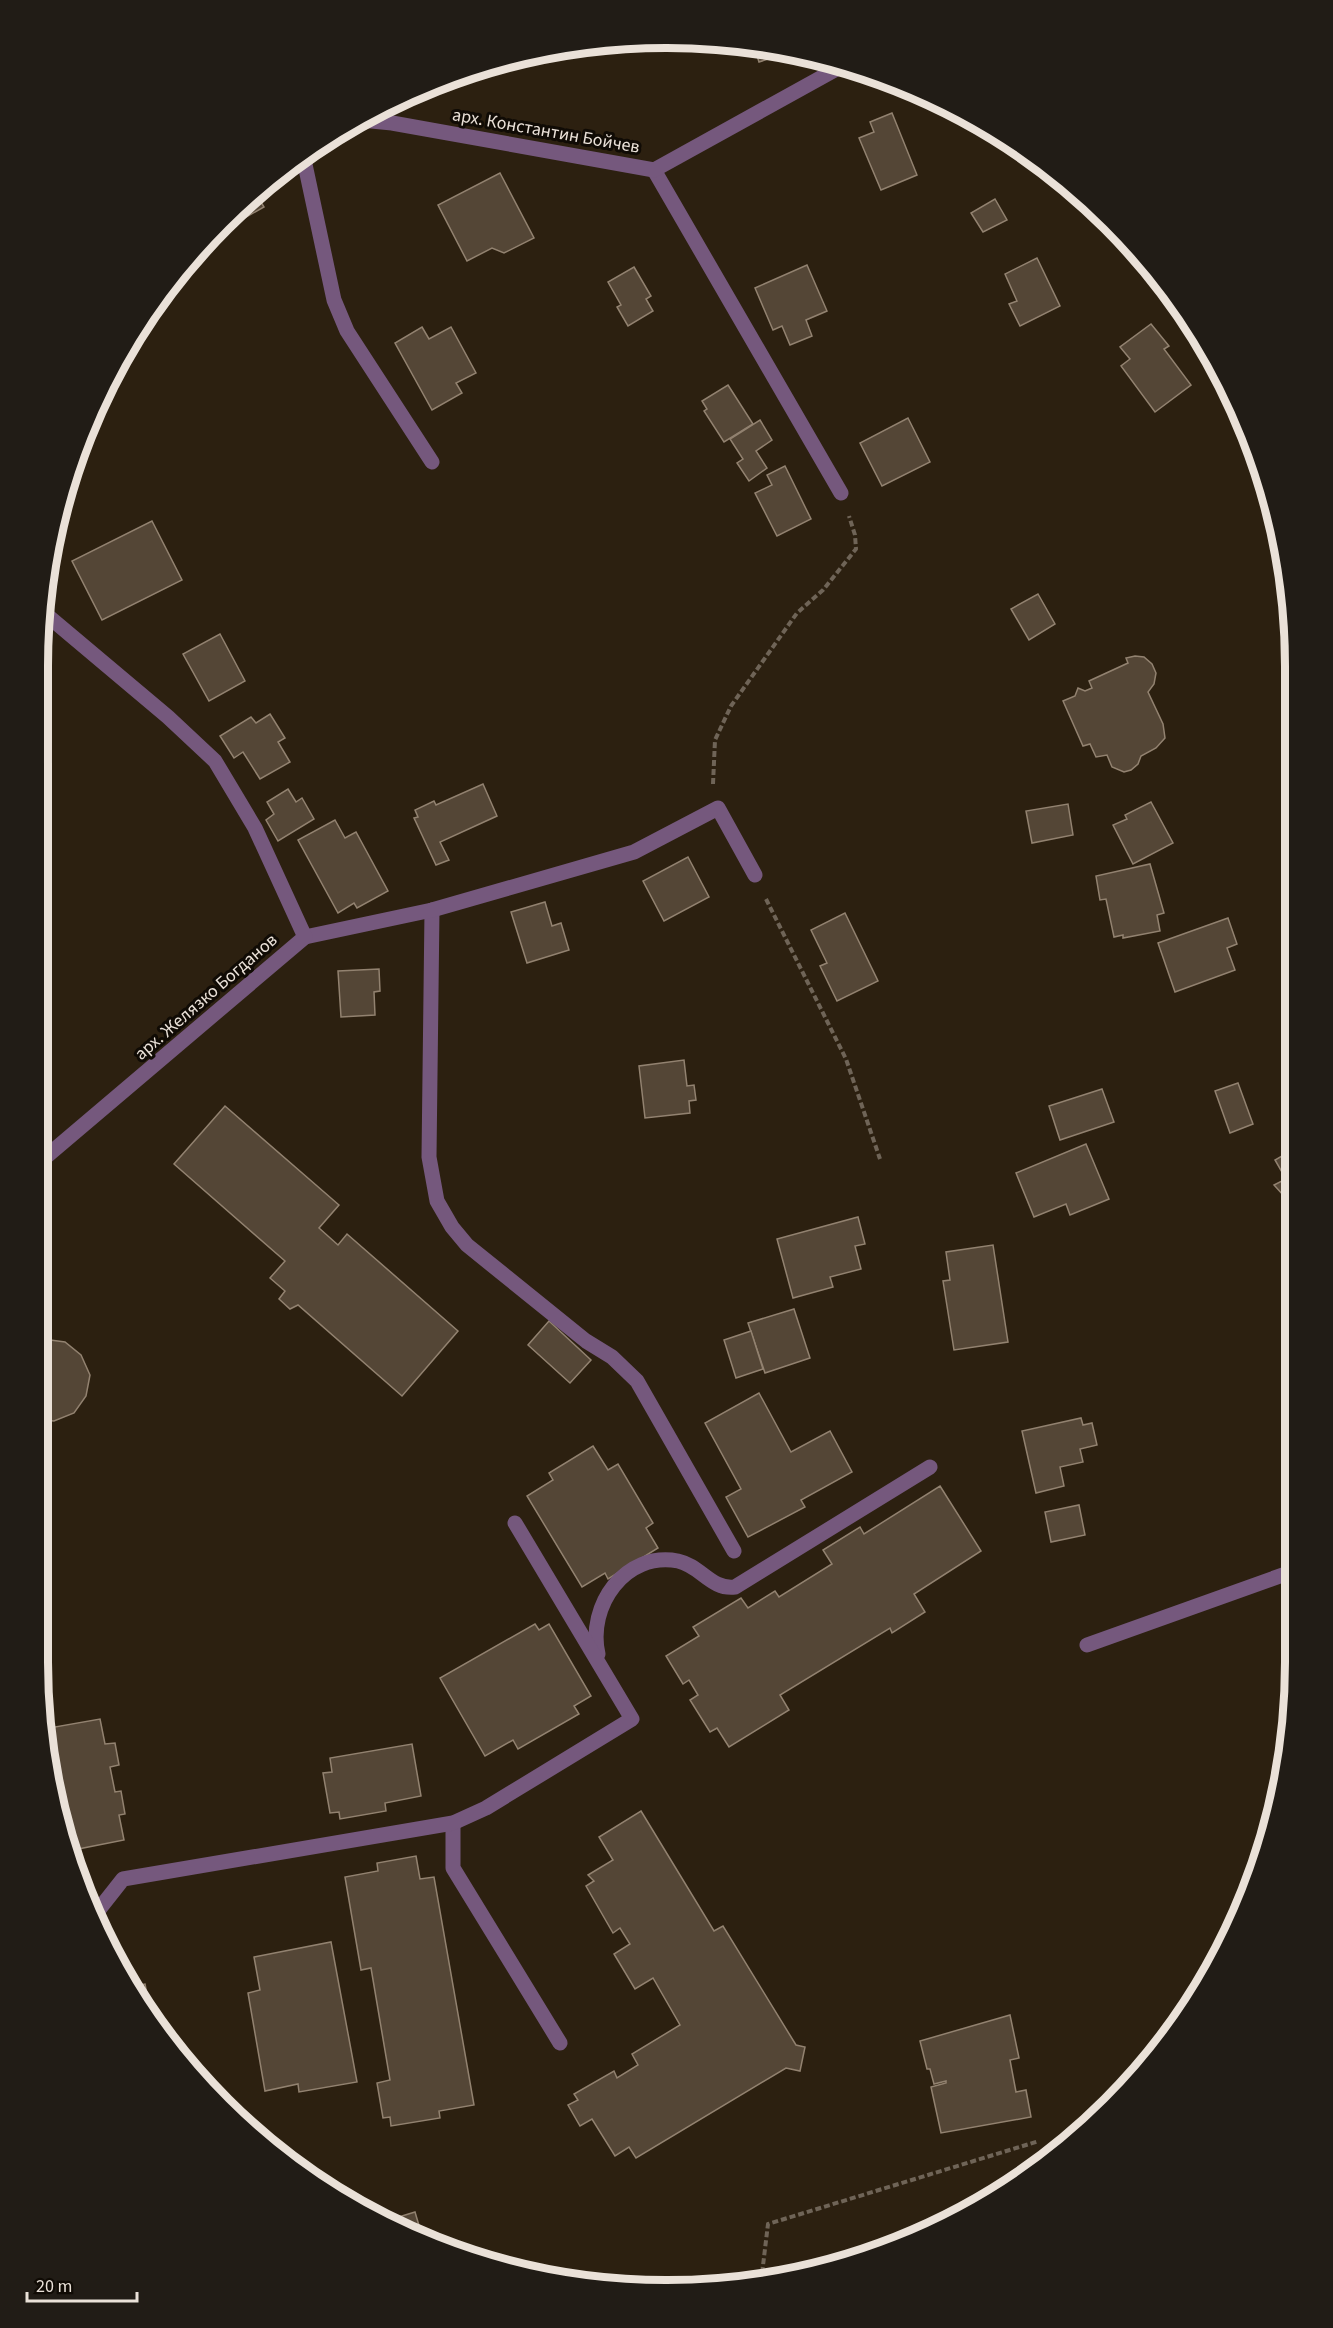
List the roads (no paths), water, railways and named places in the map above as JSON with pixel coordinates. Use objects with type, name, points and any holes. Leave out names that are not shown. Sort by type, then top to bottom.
[{"type":"street","name":"арх. Константин Бойчев","points":[[375,121],[654,170],[833,71]]},
{"type":"street","points":[[305,165],[334,300],[347,331],[432,462]]},
{"type":"street","points":[[654,170],[841,493]]},
{"type":"street","name":"арх. Желязко Богданов","points":[[48,1156],[305,938],[255,828],[215,761],[168,717],[50,618]]},
{"type":"street","points":[[305,938],[432,910],[634,852],[718,808],[755,875]]},
{"type":"street","points":[[432,910],[429,1157],[437,1201],[452,1227],[467,1245],[586,1341],[612,1357],[637,1381],[734,1551]]},
{"type":"street","points":[[600,1663],[595,1628],[599,1612],[607,1593],[620,1578],[637,1567],[656,1561],[675,1561],[694,1565],[714,1584],[725,1588],[735,1587],[930,1467]]},
{"type":"street","points":[[100,1908],[123,1879],[453,1823],[486,1809],[632,1719],[515,1523]]},
{"type":"street","points":[[1087,1645],[1285,1574]]},
{"type":"street","points":[[453,1823],[453,1868],[560,2043]]}]
